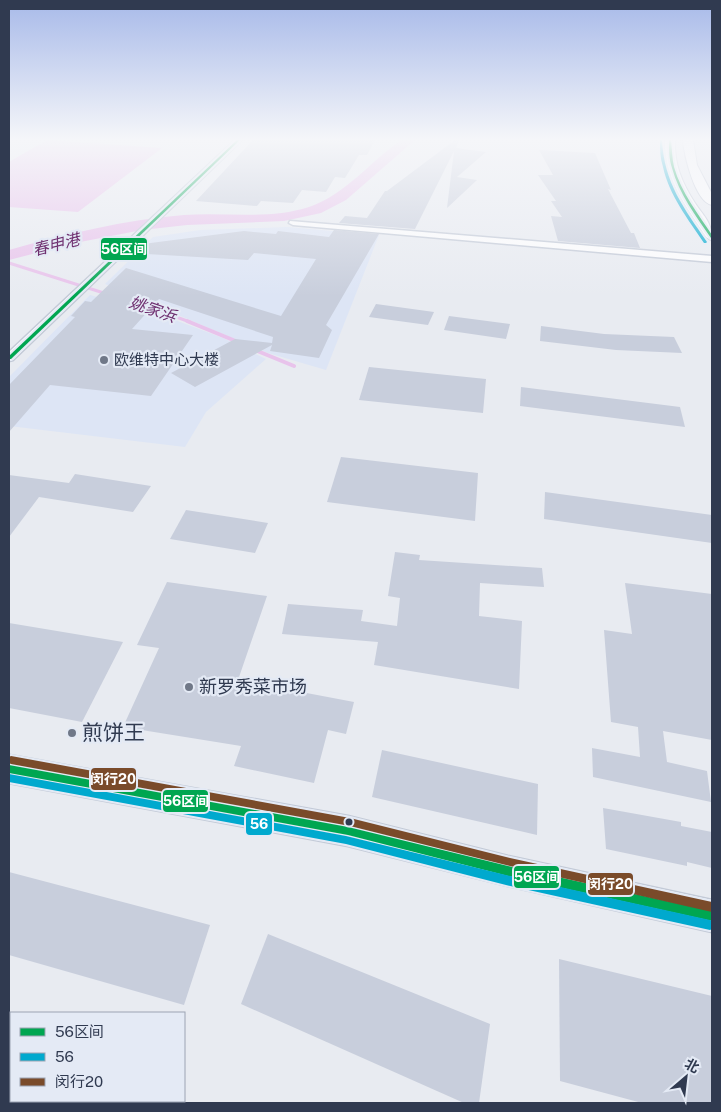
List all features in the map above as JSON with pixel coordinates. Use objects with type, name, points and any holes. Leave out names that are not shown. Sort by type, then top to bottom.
[{"type":"main road","points":[[684,192],[712,237]]},
{"type":"street","points":[[9,358],[184,192]]},
{"type":"street","points":[[293,224],[712,260]]},
{"type":"street","points":[[9,769],[348,830],[508,871],[712,916]]},
{"type":"shaded area","points":[[9,192],[104,192],[78,212],[9,207]]},
{"type":"shaded area","points":[[287,227],[379,235],[326,370],[268,353],[105,284],[153,237],[200,230]]},
{"type":"shaded area","points":[[90,295],[167,317],[223,338],[266,359],[206,412],[185,447],[9,426],[9,377]]},
{"type":"building","points":[[205,192],[301,192],[293,203],[261,201],[257,206],[196,201]]},
{"type":"building","points":[[384,192],[434,192],[415,229],[339,223],[345,216],[367,218]]},
{"type":"building","points":[[449,192],[464,192],[447,208]]},
{"type":"building","points":[[550,192],[610,192],[631,233],[634,233],[640,248],[558,241],[551,216],[562,217],[551,201],[556,201]]},
{"type":"building","points":[[334,230],[379,234],[326,325],[332,330],[319,358],[270,351],[272,345],[195,387],[171,373],[235,339],[272,343],[273,337],[159,299],[132,329],[193,335],[151,396],[50,385],[9,432],[9,385],[75,317],[71,316],[85,301],[91,302],[126,268],[281,316],[316,259],[254,253],[248,260],[130,253],[130,250],[135,245],[244,231],[276,234],[278,231],[329,237]]},
{"type":"building","points":[[376,304],[434,312],[428,325],[369,317]]},
{"type":"building","points":[[449,316],[510,324],[506,339],[444,330]]},
{"type":"building","points":[[541,326],[604,334],[674,337],[682,353],[616,350],[540,341]]},
{"type":"building","points":[[369,367],[486,379],[483,413],[359,400]]},
{"type":"building","points":[[521,387],[680,407],[685,427],[520,406]]},
{"type":"building","points":[[341,457],[478,473],[475,521],[327,502]]},
{"type":"building","points":[[75,474],[151,486],[133,512],[39,497],[9,537],[9,475],[69,483]]},
{"type":"building","points":[[545,492],[712,515],[712,543],[544,519]]},
{"type":"building","points":[[186,510],[268,523],[255,553],[170,539]]},
{"type":"building","points":[[395,552],[420,555],[419,560],[542,568],[544,587],[480,583],[479,616],[522,621],[519,689],[374,665],[378,642],[282,634],[288,604],[363,610],[361,621],[397,626],[400,598],[388,596]]},
{"type":"building","name":"新罗秀菜市场","points":[[167,582],[267,596],[238,680],[354,702],[346,734],[328,730],[314,783],[234,766],[241,746],[123,727],[159,648],[137,645]]},
{"type":"building","points":[[625,583],[712,594],[712,740],[663,731],[667,762],[707,771],[711,802],[593,777],[592,748],[640,757],[638,727],[611,722],[604,630],[632,634]]},
{"type":"building","points":[[9,623],[123,642],[82,722],[9,708]]},
{"type":"building","points":[[382,750],[538,784],[537,835],[372,797]]},
{"type":"building","points":[[603,808],[681,822],[681,826],[712,832],[712,868],[687,862],[687,866],[606,849]]},
{"type":"building","points":[[9,872],[210,925],[184,1005],[9,955]]},
{"type":"building","points":[[268,934],[490,1024],[479,1103],[464,1103],[241,1004]]},
{"type":"building","points":[[559,959],[712,996],[712,1103],[642,1103],[560,1081]]},
{"type":"waterway","name":"春申港","points":[[9,255],[75,238],[142,225],[203,219],[284,217],[315,210],[329,204],[348,192]]},
{"type":"waterway","name":"姚家浜","points":[[9,263],[107,294]]},
{"type":"waterway","name":"姚家浜","points":[[146,306],[190,322]]},
{"type":"waterway","name":"姚家浜","points":[[187,321],[238,342]]},
{"type":"waterway","name":"姚家浜","points":[[255,350],[294,366]]},
{"type":"transit line","name":"56区间","points":[[9,358],[184,192]]},
{"type":"transit line","name":"56","points":[[673,192],[705,242]]},
{"type":"transit line","name":"56区间","points":[[683,192],[712,237]]},
{"type":"transit line","name":"闵行20","points":[[11,760],[350,822],[510,862],[712,907]]},
{"type":"transit line","name":"56区间","points":[[9,769],[348,831],[508,871],[712,916]]},
{"type":"transit line","name":"56","points":[[9,778],[346,840],[506,880],[710,925]]},
{"type":"place","name":"欧维特中心大楼","points":[[104,360]]},
{"type":"place","name":"新罗秀菜市场","points":[[189,687]]},
{"type":"place","name":"煎饼王","points":[[72,733]]}]
